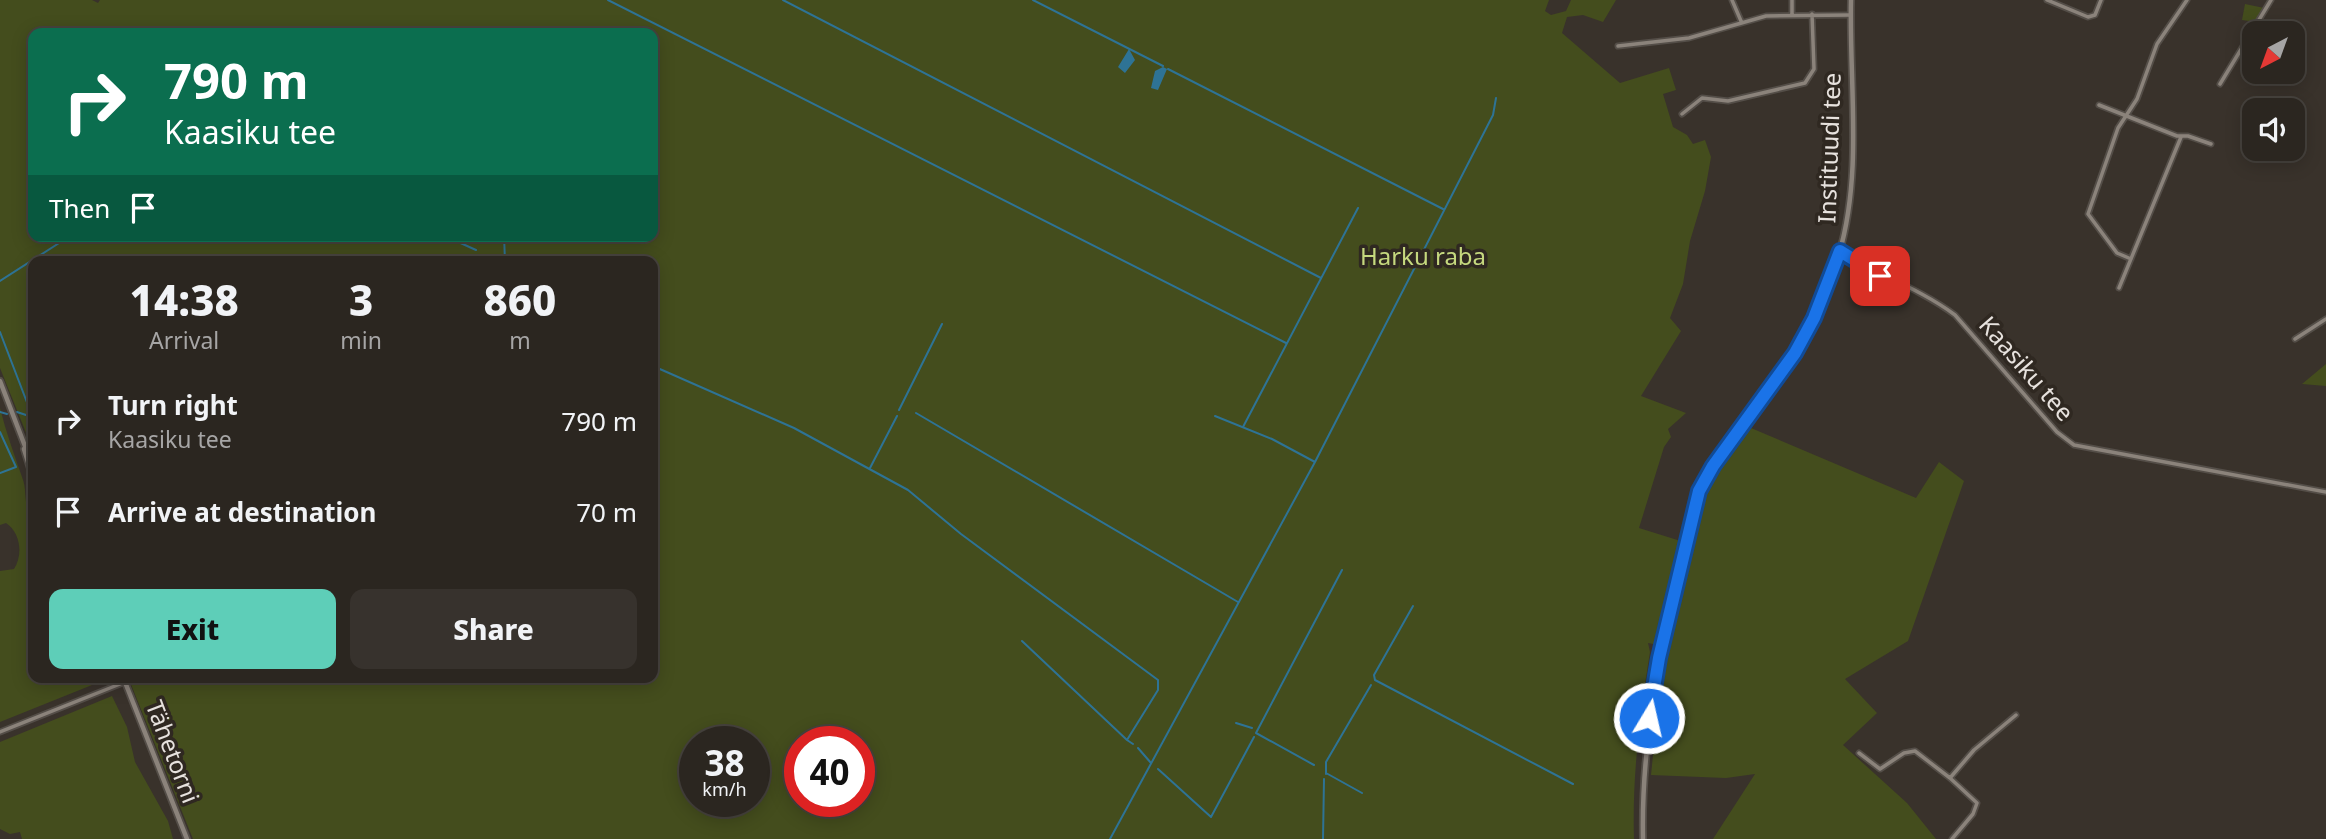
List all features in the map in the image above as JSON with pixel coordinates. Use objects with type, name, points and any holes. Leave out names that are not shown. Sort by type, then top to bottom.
[{"type":"street","points":[[1732,0],[1741,22]]},
{"type":"street","points":[[1792,0],[1792,14]]},
{"type":"street","name":"Instituudi tee","points":[[1643,839],[1644,772],[1659,658],[1699,491],[1713,466],[1795,353],[1814,318],[1840,251],[1852,161],[1851,0]]},
{"type":"street","points":[[2047,0],[2088,17],[2095,15],[2101,0]]},
{"type":"street","points":[[2131,259],[2118,253],[2088,214],[2118,128],[2137,99],[2157,44],[2186,0]]},
{"type":"street","points":[[2220,84],[2271,0]]},
{"type":"street","points":[[1618,46],[1689,38],[1741,22],[1792,14],[1851,15]]},
{"type":"street","points":[[1682,114],[1702,98],[1728,101],[1797,86],[1810,78],[1814,69],[1812,14]]},
{"type":"street","points":[[2099,105],[2181,137],[2188,136],[2211,144]]},
{"type":"street","points":[[2119,288],[2181,137]]},
{"type":"street","name":"Kaasiku tee","points":[[1840,251],[1880,276],[1940,304],[1955,315],[2057,432],[2074,445],[2326,492]]},
{"type":"street","points":[[2295,339],[2326,319]]},
{"type":"street","points":[[0,381],[28,452]]},
{"type":"street","points":[[21,431],[28,458]]},
{"type":"street","points":[[0,732],[115,683]]},
{"type":"street","name":"Tähetorni","points":[[126,683],[187,839]]},
{"type":"street","points":[[1950,778],[1974,750],[2016,715]]},
{"type":"street","points":[[1859,753],[1880,769],[1910,750],[1915,751],[1974,799],[1977,803],[1973,814],[1952,839]]},
{"type":"green space","name":"Harku raba","points":[[0,0],[92,0],[98,3],[100,0],[1549,0],[1545,11],[1551,15],[1566,11],[1571,0],[1616,0],[1603,22],[1583,15],[1567,17],[1562,33],[1620,83],[1669,68],[1676,90],[1663,94],[1673,127],[1687,135],[1693,144],[1705,140],[1711,157],[1705,191],[1690,241],[1683,284],[1670,318],[1681,331],[1641,396],[1686,413],[1668,429],[1671,437],[1664,447],[1639,528],[1687,543],[1711,477],[1751,428],[1916,498],[1939,462],[1964,481],[1908,641],[1845,679],[1877,713],[1843,745],[1907,803],[1936,839],[1713,839],[1755,774],[1726,778],[1651,775],[1658,706],[1669,647],[1648,643],[1650,652],[1636,768],[1634,839],[193,839],[130,683],[658,683],[658,256],[28,256],[28,438],[0,368]]},
{"type":"green space","points":[[2245,4],[2264,8],[2257,21],[2242,20]]},
{"type":"green space","points":[[2326,364],[2326,386],[2302,384]]},
{"type":"green space","points":[[0,408],[24,482],[28,510],[28,683],[97,683],[0,722],[0,571],[14,569],[19,557],[19,544],[11,527],[6,523],[0,525]]},
{"type":"green space","points":[[112,696],[127,727],[135,762],[168,821],[173,839],[22,839],[20,832],[10,834],[0,829],[0,742]]},
{"type":"water","points":[[1129,49],[1135,60],[1125,73],[1118,67]]},
{"type":"water","points":[[1163,67],[1167,69],[1158,90],[1151,88],[1155,71]]},
{"type":"waterway","points":[[608,0],[1286,343]]},
{"type":"waterway","points":[[783,0],[1321,278]]},
{"type":"waterway","points":[[1033,0],[1163,66]]},
{"type":"waterway","points":[[1168,69],[1443,209]]},
{"type":"waterway","points":[[1110,839],[1315,462],[1493,115],[1496,98]]},
{"type":"waterway","points":[[1243,427],[1358,208]]},
{"type":"waterway","points":[[39,256],[61,242]]},
{"type":"waterway","points":[[458,242],[476,250]]},
{"type":"waterway","points":[[504,242],[505,256]]},
{"type":"waterway","points":[[0,281],[28,263]]},
{"type":"waterway","points":[[899,410],[942,324]]},
{"type":"waterway","points":[[0,332],[28,405]]},
{"type":"waterway","points":[[658,368],[794,428],[908,490],[961,534],[1158,680],[1158,690],[1127,740],[1133,744]]},
{"type":"waterway","points":[[0,412],[7,414]]},
{"type":"waterway","points":[[17,412],[28,416]]},
{"type":"waterway","points":[[916,413],[1238,602]]},
{"type":"waterway","points":[[870,468],[897,416]]},
{"type":"waterway","points":[[1215,416],[1272,439],[1315,462]]},
{"type":"waterway","points":[[0,432],[16,467],[0,473]]},
{"type":"waterway","points":[[1314,765],[1256,733],[1342,570]]},
{"type":"waterway","points":[[1413,606],[1374,675],[1375,680],[1573,784]]},
{"type":"waterway","points":[[1022,641],[1127,740]]},
{"type":"waterway","points":[[1326,774],[1326,762],[1371,685]]},
{"type":"waterway","points":[[1236,723],[1252,728]]},
{"type":"waterway","points":[[1158,769],[1211,817],[1254,737]]},
{"type":"waterway","points":[[1138,748],[1151,763]]},
{"type":"waterway","points":[[1326,773],[1362,793]]},
{"type":"waterway","points":[[1323,839],[1324,779]]},
{"type":"route","points":[[1649,718],[1685,539],[1703,482],[1725,449],[1758,409],[1795,353],[1814,318],[1840,251],[1880,276]]}]
